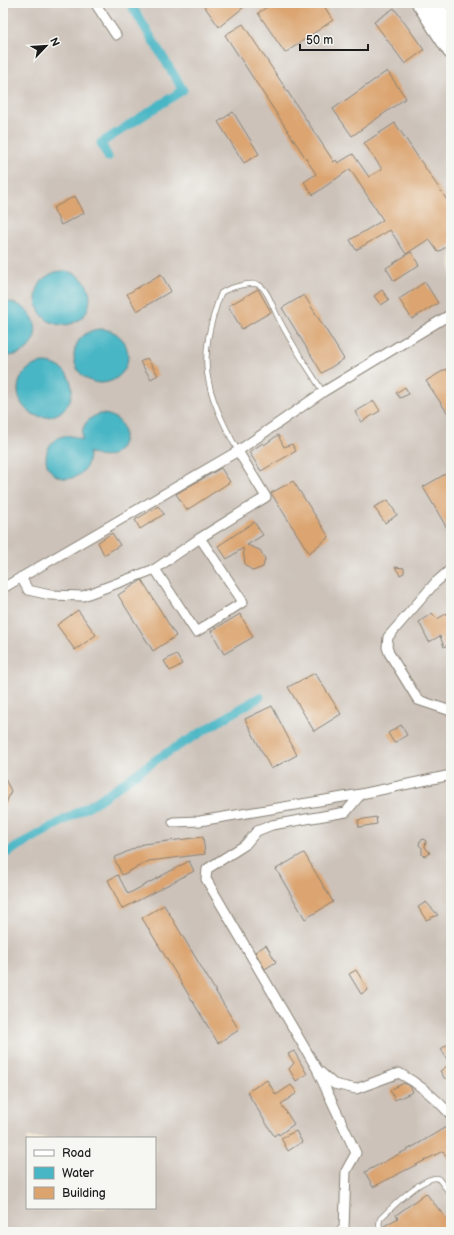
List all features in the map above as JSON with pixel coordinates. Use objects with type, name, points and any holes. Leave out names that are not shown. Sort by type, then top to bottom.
[{"type":"highway","points":[[420,3],[451,50]]},
{"type":"highway","points":[[434,3],[451,28]]},
{"type":"street","points":[[95,3],[116,35]]},
{"type":"street","points":[[3,588],[238,451],[323,392],[451,314]]},
{"type":"street","points":[[21,577],[28,590],[50,595],[83,596],[155,568],[266,496],[238,451]]},
{"type":"street","points":[[155,568],[196,632],[243,602],[200,538]]},
{"type":"street","points":[[451,569],[435,583],[398,625],[388,637],[387,642],[389,653],[395,665],[418,700],[451,711]]},
{"type":"street","points":[[174,822],[200,821],[361,794],[451,775]]},
{"type":"street","points":[[339,1232],[344,1229],[346,1171],[356,1153],[317,1069],[206,879],[207,869],[245,845],[257,831],[272,825],[346,812],[361,794]]},
{"type":"street","points":[[317,1069],[334,1084],[356,1089],[399,1073],[420,1084],[451,1115]]},
{"type":"lane","points":[[238,451],[220,418],[206,376],[206,350],[213,313],[221,292],[244,285],[257,284],[263,287],[277,316],[323,392]]},
{"type":"lane","points":[[382,1232],[379,1225],[380,1219],[418,1185],[433,1178],[438,1178],[451,1195]]},
{"type":"shaded area","points":[[3,3],[451,3],[451,1232],[3,1232]]},
{"type":"water","points":[[63,271],[73,273],[82,279],[88,288],[90,298],[88,308],[82,317],[73,323],[63,325],[53,323],[44,317],[38,308],[36,298],[38,288],[44,279],[53,273]]},
{"type":"water","points":[[10,302],[22,307],[30,315],[35,324],[35,333],[32,342],[26,350],[16,355],[3,356],[3,303]]},
{"type":"water","points":[[101,329],[111,331],[120,337],[126,346],[128,356],[126,366],[120,375],[111,381],[101,383],[91,381],[82,375],[76,366],[74,356],[76,346],[82,337],[91,331]]},
{"type":"water","points":[[45,363],[55,365],[64,371],[70,380],[72,390],[70,400],[64,409],[55,415],[45,417],[35,415],[26,409],[20,400],[18,390],[20,380],[26,371],[35,365]]},
{"type":"water","points":[[99,414],[112,416],[120,423],[124,431],[123,441],[119,449],[112,455],[101,457],[89,452],[88,462],[80,474],[73,478],[59,477],[51,471],[47,464],[46,455],[49,447],[54,441],[62,436],[71,436],[82,440],[82,431],[85,424],[91,418]]},
{"type":"building","points":[[202,3],[249,3],[219,27]]},
{"type":"building","points":[[273,3],[322,3],[333,20],[285,53],[258,13]]},
{"type":"building","points":[[394,8],[424,50],[405,64],[374,22]]},
{"type":"building","points":[[243,24],[334,162],[336,160],[338,163],[353,154],[369,177],[382,169],[364,143],[395,123],[451,206],[451,244],[438,252],[429,239],[406,254],[390,230],[356,250],[350,240],[383,220],[350,169],[313,195],[304,182],[316,174],[225,35]]},
{"type":"building","points":[[387,71],[406,98],[352,136],[333,109]]},
{"type":"building","points":[[233,112],[259,154],[244,163],[218,122]]},
{"type":"building","points":[[75,196],[84,213],[61,225],[53,208]]},
{"type":"building","points":[[411,252],[419,265],[394,281],[386,268]]},
{"type":"building","points":[[161,274],[171,291],[137,311],[127,294]]},
{"type":"building","points":[[425,282],[438,303],[412,319],[399,299]]},
{"type":"building","points":[[258,289],[271,312],[242,329],[228,306]]},
{"type":"building","points":[[382,290],[389,300],[381,305],[374,296]]},
{"type":"building","points":[[304,295],[344,359],[322,373],[282,308]]},
{"type":"building","points":[[147,358],[158,375],[151,379],[140,362]]},
{"type":"building","points":[[446,369],[451,376],[451,418],[426,381]]},
{"type":"building","points":[[405,387],[409,394],[400,398],[396,393]]},
{"type":"building","points":[[374,401],[380,411],[361,422],[355,412]]},
{"type":"building","points":[[278,435],[284,447],[292,444],[296,451],[261,471],[249,452],[263,443],[264,445]]},
{"type":"building","points":[[221,468],[230,482],[187,510],[176,494]]},
{"type":"building","points":[[447,473],[451,480],[451,535],[423,487]]},
{"type":"building","points":[[293,481],[329,537],[309,553],[271,493]]},
{"type":"building","points":[[388,500],[397,515],[385,523],[374,507]]},
{"type":"building","points":[[158,506],[164,514],[140,529],[135,520]]},
{"type":"building","points":[[254,522],[263,535],[247,545],[260,550],[265,559],[263,567],[253,571],[245,565],[243,548],[227,559],[218,546]]},
{"type":"building","points":[[112,533],[120,545],[104,555],[98,542]]},
{"type":"building","points":[[395,567],[404,568],[404,573],[400,575]]},
{"type":"building","points":[[142,580],[176,636],[153,651],[118,595]]},
{"type":"building","points":[[78,610],[96,635],[75,650],[57,625]]},
{"type":"building","points":[[451,611],[451,634],[447,636],[450,644],[444,647],[440,636],[429,642],[419,622],[432,613],[437,619]]},
{"type":"building","points":[[240,614],[253,637],[224,654],[211,631]]},
{"type":"building","points":[[176,654],[182,664],[170,671],[164,661]]},
{"type":"building","points":[[315,673],[341,714],[314,731],[288,687]]},
{"type":"building","points":[[272,706],[297,755],[271,769],[245,719]]},
{"type":"building","points":[[401,725],[407,735],[394,743],[388,733]]},
{"type":"building","points":[[3,775],[11,791],[3,811]]},
{"type":"building","points":[[376,817],[377,824],[359,827],[358,820]]},
{"type":"building","points":[[203,837],[205,854],[149,861],[122,875],[114,858],[143,844]]},
{"type":"building","points":[[423,839],[426,841],[425,847],[430,853],[426,856],[422,855],[422,848],[419,845],[420,841]]},
{"type":"building","points":[[304,853],[333,902],[305,919],[276,869]]},
{"type":"building","points":[[189,861],[194,871],[122,909],[108,880],[118,875],[128,894]]},
{"type":"building","points":[[426,902],[438,915],[426,920],[418,907]]},
{"type":"building","points":[[164,905],[239,1030],[218,1043],[142,918]]},
{"type":"building","points":[[266,945],[276,962],[265,969],[255,952]]},
{"type":"building","points":[[356,970],[368,990],[361,994],[349,974]]},
{"type":"building","points":[[451,1042],[451,1075],[445,1079],[440,1071],[450,1064],[441,1049]]},
{"type":"building","points":[[294,1051],[307,1074],[296,1081],[289,1069],[294,1063],[288,1054]]},
{"type":"building","points":[[267,1080],[276,1095],[291,1085],[297,1093],[281,1104],[294,1124],[279,1135],[278,1133],[274,1136],[247,1092]]},
{"type":"building","points":[[404,1083],[411,1087],[413,1092],[395,1100],[390,1090]]},
{"type":"building","points":[[451,1124],[451,1165],[443,1151],[373,1187],[365,1172],[416,1145]]},
{"type":"building","points":[[296,1131],[302,1142],[288,1151],[281,1138]]},
{"type":"building","points":[[426,1193],[451,1225],[451,1232],[387,1232],[384,1226],[398,1218],[396,1215]]},
{"type":"waterway","points":[[108,157],[101,143],[183,90],[130,3]]},
{"type":"waterway","points":[[3,855],[99,800],[160,757],[260,697]]}]
